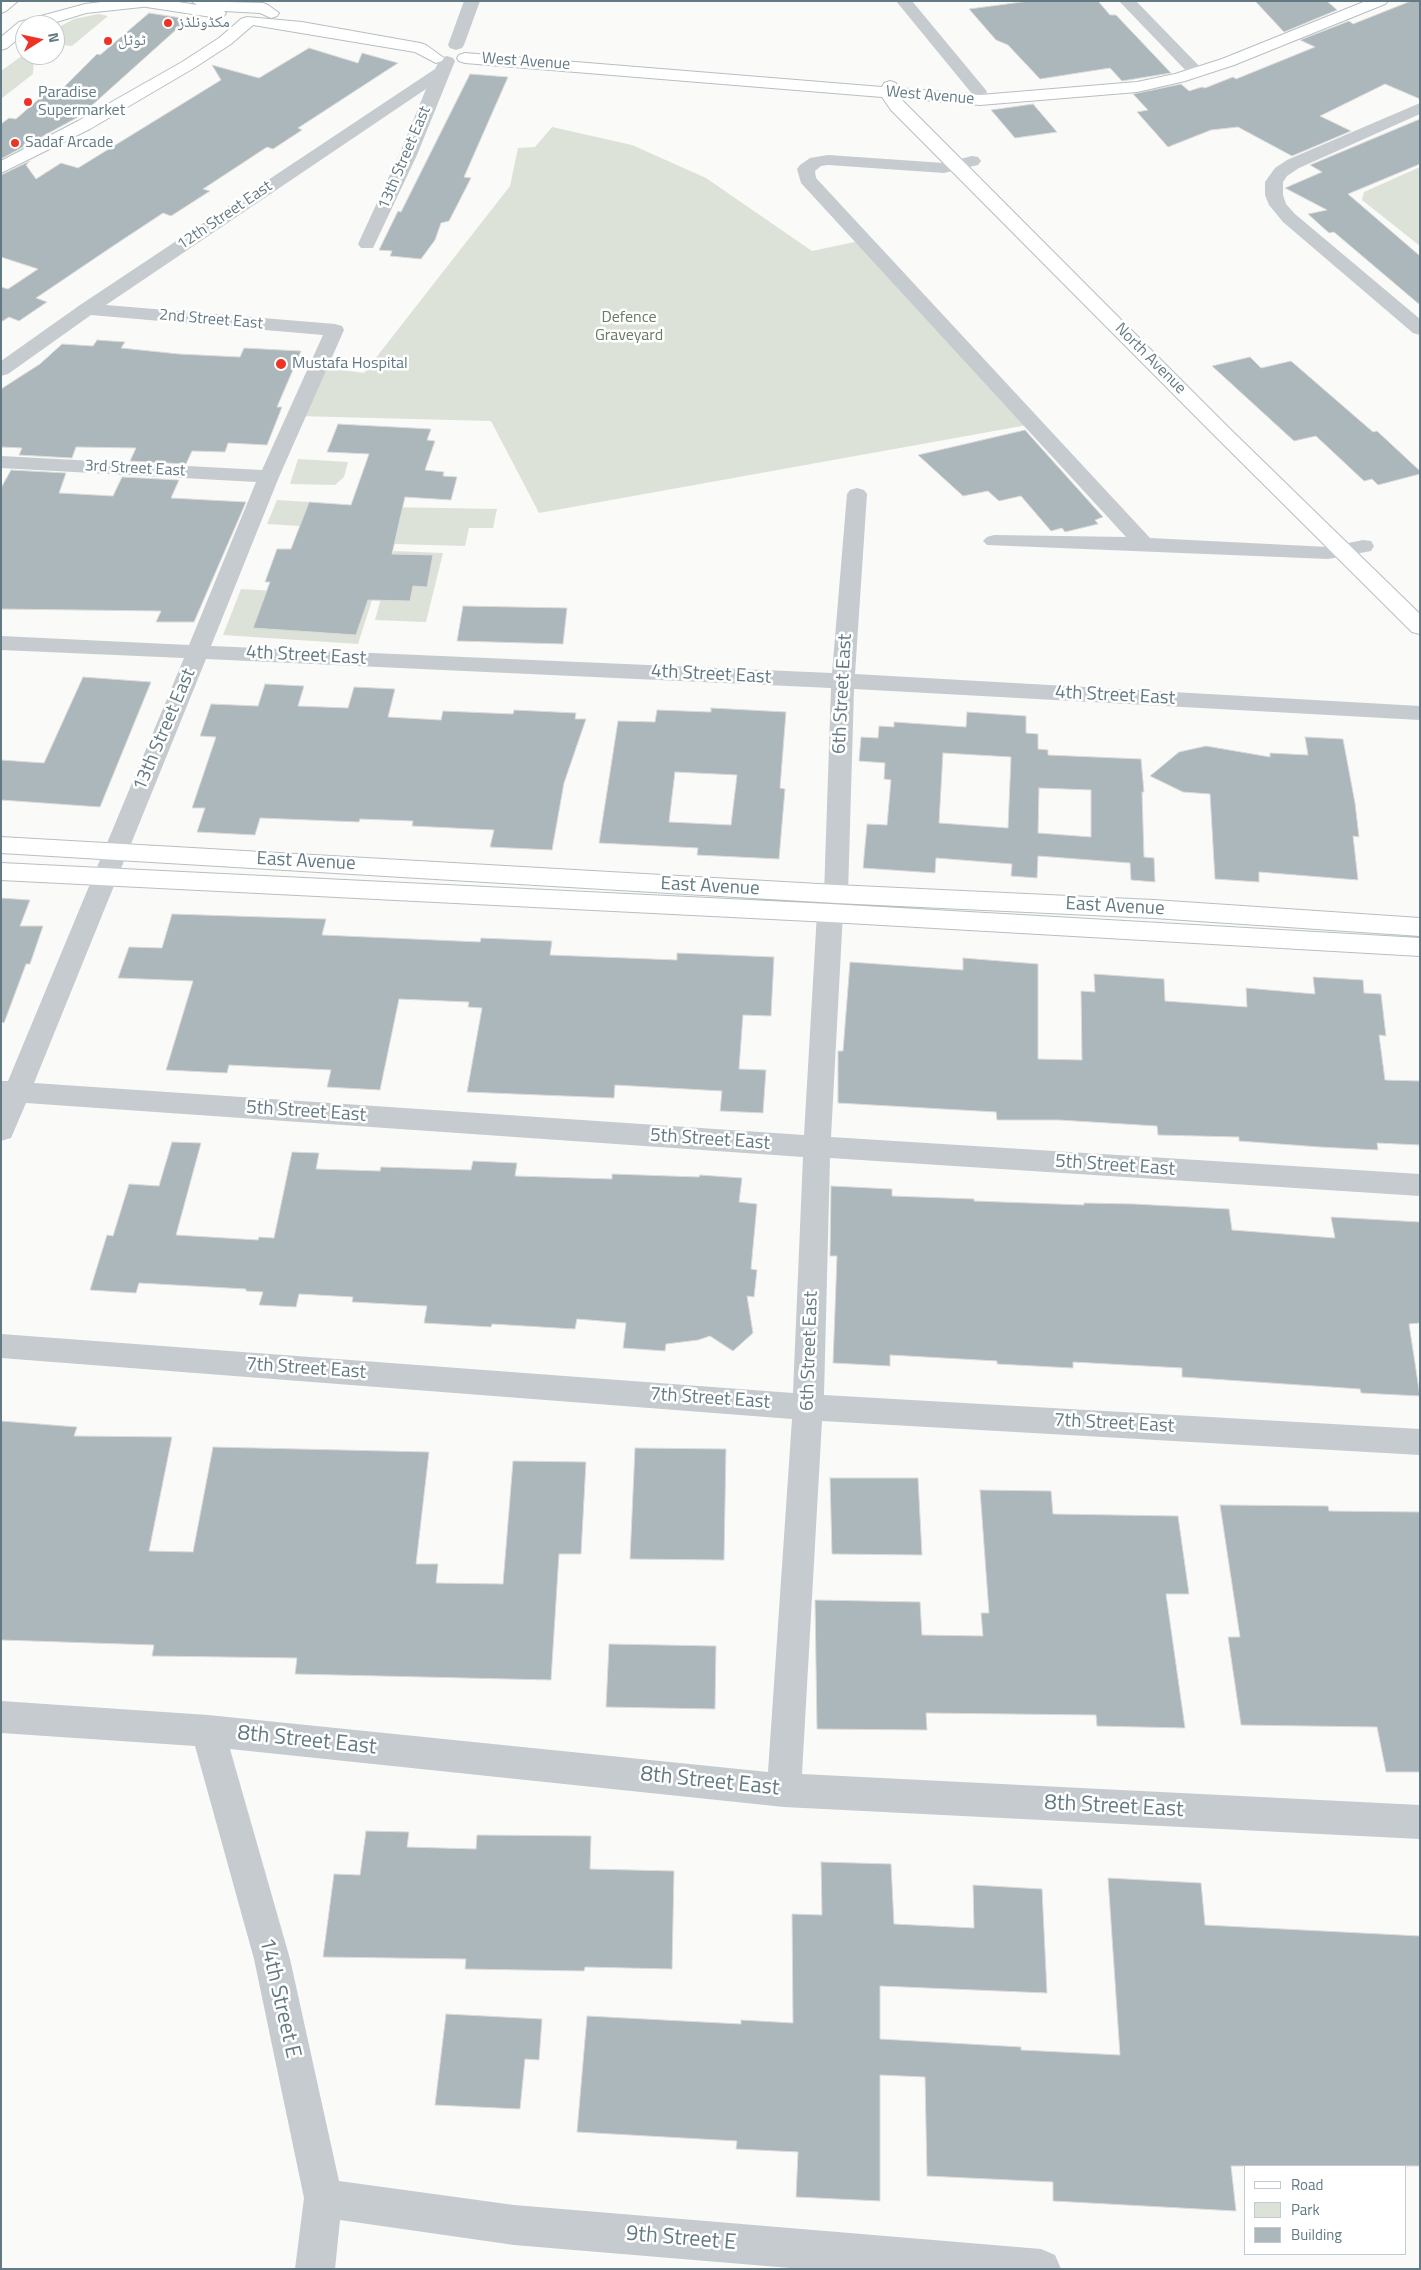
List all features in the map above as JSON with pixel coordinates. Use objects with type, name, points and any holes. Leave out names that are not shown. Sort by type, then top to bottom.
[{"type":"street","points":[[1,8],[10,1]]},
{"type":"street","points":[[38,15],[54,1]]},
{"type":"street","name":"West Avenue","points":[[65,15],[85,10],[141,1],[225,14],[257,13]]},
{"type":"street","name":"West Avenue","points":[[200,1],[257,13],[302,27],[452,55],[484,53],[898,90],[980,100],[1137,87],[1201,66],[1380,1]]},
{"type":"street","name":"13th Street East","points":[[367,244],[452,55],[472,1]]},
{"type":"street","points":[[904,1],[979,92]]},
{"type":"street","points":[[1128,1],[1201,66]]},
{"type":"street","points":[[1148,1],[1201,66]]},
{"type":"street","name":"West Avenue","points":[[898,90],[979,92],[1131,80],[1201,66],[1357,1]]},
{"type":"street","points":[[1,168],[84,125],[188,65],[225,41],[257,13]]},
{"type":"street","points":[[1,45],[15,34]]},
{"type":"street","name":"12th Street East","points":[[1,370],[452,55]]},
{"type":"street","name":"North Avenue","points":[[898,90],[897,106],[965,163],[1220,430],[1353,548],[1420,602]]},
{"type":"street","points":[[1420,108],[1293,164],[1281,172],[1274,182],[1274,195],[1278,205],[1289,218],[1420,329]]},
{"type":"street","points":[[965,163],[944,168],[828,160],[816,162],[806,169],[807,179],[1144,544]]},
{"type":"street","name":"2nd Street East","points":[[87,309],[334,330]]},
{"type":"street","name":"13th Street East","points":[[1,1131],[9,1092],[104,877],[269,477],[334,330]]},
{"type":"street","name":"3rd Street East","points":[[1,462],[269,477]]},
{"type":"street","name":"6th Street East","points":[[784,1790],[808,1407],[817,1147],[833,904],[843,681],[857,494]]},
{"type":"street","points":[[994,541],[1144,544],[1328,553],[1353,548]]},
{"type":"street","name":"North Avenue","points":[[1353,548],[1420,627]]},
{"type":"street","name":"4th Street East","points":[[1,643],[843,681],[1420,713]]},
{"type":"street","name":"East Avenue","points":[[1,845],[115,850],[1420,946]]},
{"type":"street","name":"East Avenue","points":[[1,872],[833,904],[1154,908],[1420,927]]},
{"type":"street","name":"5th Street East","points":[[9,1092],[817,1147],[1420,1185]]},
{"type":"street","name":"7th Street East","points":[[1,1346],[808,1407],[1420,1442]]},
{"type":"street","name":"8th Street East","points":[[1,1717],[208,1731],[784,1790],[1420,1822]]},
{"type":"street","name":"14th Street E","points":[[208,1731],[272,1959],[323,2198],[315,2269]]},
{"type":"street","name":"9th Street E","points":[[323,2198],[514,2225],[1041,2269]]},
{"type":"green space","points":[[98,14],[108,16],[72,46],[65,45],[65,24],[74,19]]},
{"type":"green space","points":[[15,61],[15,65],[34,65],[33,74],[1,99],[1,71]]},
{"type":"green space","name":"Defence Graveyard","points":[[552,127],[632,145],[706,178],[812,251],[864,240],[1033,424],[539,513],[491,421],[296,416],[322,367],[364,373],[510,186],[518,148],[535,147]]},
{"type":"green space","points":[[1420,167],[1420,246],[1362,200],[1364,192]]},
{"type":"green space","points":[[298,459],[348,462],[344,477],[335,485],[290,484]]},
{"type":"green space","points":[[277,500],[309,502],[300,526],[267,524]]},
{"type":"green space","points":[[387,507],[497,509],[493,528],[469,528],[465,546],[394,544],[397,531]]},
{"type":"green space","points":[[394,551],[443,553],[426,622],[375,620]]},
{"type":"green space","points":[[241,589],[373,597],[358,644],[223,635]]},
{"type":"building","points":[[1029,1],[1098,1],[1110,15],[1116,15],[1171,73],[1122,81],[1110,68],[1040,79],[1008,45],[996,40],[969,9]]},
{"type":"building","points":[[1255,1],[1327,1],[1337,10],[1284,32]]},
{"type":"building","points":[[1411,1],[1420,1],[1420,99],[1385,84],[1320,116],[1351,131],[1292,156],[1238,127],[1211,130],[1168,147],[1137,112],[1148,110],[1133,94],[1181,84],[1189,91],[1202,87],[1205,88],[1233,77],[1236,79],[1315,47],[1300,40],[1349,21],[1353,24]]},
{"type":"building","points":[[149,13],[188,19],[80,116],[1,159],[1,124],[9,118],[16,119],[49,90],[59,92],[97,54],[100,55]]},
{"type":"building","points":[[309,48],[358,63],[362,53],[398,63],[298,128],[302,130],[273,149],[267,147],[203,189],[210,191],[171,216],[163,213],[36,298],[47,302],[19,321],[9,317],[1,322],[1,287],[8,289],[38,269],[1,257],[1,175],[30,161],[26,165],[36,179],[61,163],[78,168],[221,80],[212,65],[259,78]]},
{"type":"building","points":[[470,74],[508,77],[464,177],[471,178],[449,221],[441,223],[435,240],[421,259],[390,256],[392,251],[379,250],[398,211],[401,212]]},
{"type":"building","points":[[1033,104],[1057,132],[1015,138],[991,110]]},
{"type":"building","points":[[1420,119],[1420,164],[1348,194],[1420,256],[1420,305],[1334,232],[1329,233],[1308,214],[1327,210],[1285,188],[1322,172],[1310,165]]},
{"type":"building","points":[[97,340],[125,342],[121,348],[179,354],[240,357],[244,348],[301,351],[277,407],[282,407],[267,445],[228,443],[225,452],[192,451],[186,464],[130,461],[136,448],[76,447],[72,458],[19,455],[22,448],[1,447],[1,389],[40,364],[62,344],[93,346]]},
{"type":"building","points":[[1250,357],[1261,368],[1291,361],[1373,432],[1377,431],[1420,471],[1420,474],[1378,485],[1372,479],[1364,481],[1316,436],[1294,441],[1212,366]]},
{"type":"building","points":[[338,424],[431,429],[427,440],[435,441],[425,470],[444,472],[443,476],[457,477],[451,500],[405,497],[392,554],[433,555],[427,587],[413,586],[410,601],[368,600],[356,635],[253,628],[270,582],[265,582],[277,549],[291,549],[309,502],[351,505],[369,454],[327,452]]},
{"type":"building","points":[[1025,430],[1103,517],[1095,520],[1098,524],[1065,532],[1062,528],[1051,531],[1021,496],[999,501],[988,491],[963,496],[918,455]]},
{"type":"building","points":[[11,470],[66,473],[59,493],[113,496],[122,477],[179,480],[171,498],[246,502],[194,622],[156,622],[161,611],[1,609],[1,488]]},
{"type":"building","points":[[463,606],[567,608],[563,644],[457,641]]},
{"type":"building","points":[[83,677],[151,682],[100,807],[1,800],[1,760],[44,763]]},
{"type":"building","points":[[265,684],[304,686],[298,706],[348,708],[354,687],[395,689],[388,717],[441,720],[443,711],[513,714],[514,710],[576,713],[575,719],[586,719],[564,783],[552,850],[490,847],[494,830],[412,826],[413,821],[360,819],[359,822],[260,818],[255,835],[197,832],[205,808],[192,808],[216,737],[200,736],[211,704],[258,706]]},
{"type":"building","points":[[711,708],[786,712],[780,788],[785,789],[779,859],[697,855],[698,848],[599,843],[618,721],[655,722],[657,710],[711,712]],"holes":[[[675,772],[737,775],[731,825],[669,822]]]},
{"type":"building","points":[[967,712],[1026,716],[1026,733],[1038,734],[1038,749],[1048,750],[1048,755],[1141,759],[1144,792],[1142,792],[1144,857],[1154,858],[1155,882],[1131,880],[1130,863],[1038,856],[1037,878],[1011,876],[1012,864],[936,858],[935,873],[863,868],[867,824],[887,825],[891,780],[884,779],[885,763],[859,761],[861,737],[878,738],[879,726],[894,727],[894,722],[966,727]],"holes":[[[943,753],[1011,757],[1008,828],[939,823]],[[1039,788],[1091,790],[1091,837],[1038,833]]]},
{"type":"building","points":[[1305,737],[1343,739],[1355,803],[1359,837],[1353,836],[1358,880],[1259,872],[1259,882],[1215,879],[1210,794],[1183,792],[1150,776],[1179,752],[1206,746],[1270,757],[1270,753],[1308,755]]},
{"type":"building","points":[[1,898],[30,900],[20,926],[43,926],[30,964],[26,964],[4,1023],[1,1022]]},
{"type":"building","points":[[172,914],[326,919],[322,935],[480,942],[481,938],[552,941],[550,955],[677,960],[677,953],[774,957],[771,1016],[743,1015],[739,1069],[766,1070],[763,1113],[720,1111],[722,1091],[615,1085],[614,1098],[467,1092],[482,1008],[468,1007],[469,1002],[399,999],[380,1090],[327,1087],[331,1070],[229,1065],[227,1073],[166,1070],[193,981],[118,978],[129,947],[162,948]]},
{"type":"building","points":[[963,958],[1038,964],[1038,1059],[1082,1060],[1081,991],[1095,992],[1094,974],[1164,979],[1165,1001],[1247,1007],[1246,988],[1315,994],[1313,977],[1363,980],[1364,993],[1381,994],[1386,1036],[1379,1035],[1385,1080],[1420,1081],[1420,1145],[1377,1143],[1378,1150],[1320,1147],[1239,1141],[1239,1137],[1158,1135],[1157,1126],[1059,1120],[997,1120],[996,1112],[838,1103],[838,1051],[843,1051],[850,962],[963,970]]},
{"type":"building","points":[[172,1142],[201,1143],[176,1235],[258,1240],[259,1237],[274,1238],[292,1152],[319,1153],[316,1169],[380,1171],[381,1167],[471,1170],[473,1161],[517,1163],[515,1176],[612,1179],[612,1174],[699,1177],[700,1175],[742,1178],[739,1202],[757,1204],[751,1269],[757,1270],[754,1297],[747,1296],[753,1333],[733,1351],[710,1336],[698,1340],[666,1344],[665,1351],[623,1348],[626,1323],[577,1319],[575,1329],[492,1324],[491,1327],[424,1323],[427,1306],[352,1302],[353,1297],[299,1294],[296,1307],[259,1305],[263,1292],[246,1291],[246,1289],[139,1283],[136,1293],[90,1290],[107,1235],[113,1236],[129,1184],[159,1186]]},
{"type":"building","points":[[831,1186],[892,1189],[892,1196],[974,1199],[974,1201],[1084,1205],[1084,1203],[1134,1204],[1229,1209],[1232,1230],[1335,1238],[1331,1217],[1420,1222],[1420,1323],[1409,1324],[1420,1396],[1361,1393],[1360,1389],[1182,1377],[1182,1368],[1073,1362],[1073,1368],[997,1364],[997,1361],[890,1355],[890,1366],[833,1363],[837,1256],[830,1256]]},
{"type":"building","points":[[1,1421],[77,1427],[74,1436],[172,1437],[149,1551],[193,1552],[213,1447],[429,1452],[416,1564],[438,1564],[436,1583],[503,1584],[513,1461],[586,1462],[581,1554],[559,1554],[551,1680],[295,1674],[297,1658],[152,1656],[154,1645],[1,1640]]},
{"type":"building","points":[[635,1448],[726,1449],[724,1560],[630,1559]]},
{"type":"building","points":[[830,1478],[918,1478],[922,1555],[832,1554]]},
{"type":"building","points":[[980,1490],[1051,1491],[1053,1514],[1178,1516],[1189,1594],[1166,1594],[1185,1728],[1097,1726],[1096,1715],[926,1713],[927,1730],[817,1729],[815,1600],[920,1602],[922,1635],[983,1636],[981,1613],[989,1613]]},
{"type":"building","points":[[1220,1505],[1328,1506],[1329,1511],[1420,1512],[1420,1772],[1386,1772],[1377,1727],[1241,1725],[1228,1637],[1240,1637]]},
{"type":"building","points":[[609,1644],[716,1646],[715,1709],[606,1707]]},
{"type":"building","points":[[366,1831],[409,1832],[407,1847],[476,1849],[477,1835],[591,1836],[590,1869],[674,1871],[672,1969],[585,1967],[584,1971],[465,1969],[466,1959],[323,1957],[334,1874],[360,1875]]},
{"type":"building","points":[[821,1862],[891,1864],[894,1924],[974,1928],[973,1885],[1042,1889],[1047,1993],[880,1986],[880,2039],[1021,2047],[1021,2050],[1120,2055],[1108,1878],[1201,1883],[1205,1925],[1420,1936],[1420,2166],[1231,2166],[1236,2211],[1053,2201],[1053,2182],[927,2176],[925,2077],[880,2075],[880,2201],[796,2197],[798,2152],[736,2149],[737,2141],[577,2132],[587,2016],[741,2024],[741,2020],[793,2023],[792,1914],[822,1915]]},
{"type":"building","points":[[446,2014],[542,2019],[539,2060],[525,2059],[520,2109],[435,2105]]},
{"type":"place","name":"مکڈونلڈز","points":[[168,23]]},
{"type":"place","name":"ٹوٹل","points":[[108,41]]},
{"type":"place","name":"Paradise Supermarket","points":[[28,102]]},
{"type":"place","name":"Sadaf Arcade","points":[[15,143]]},
{"type":"place","name":"Mustafa Hospital","points":[[281,364]]}]
